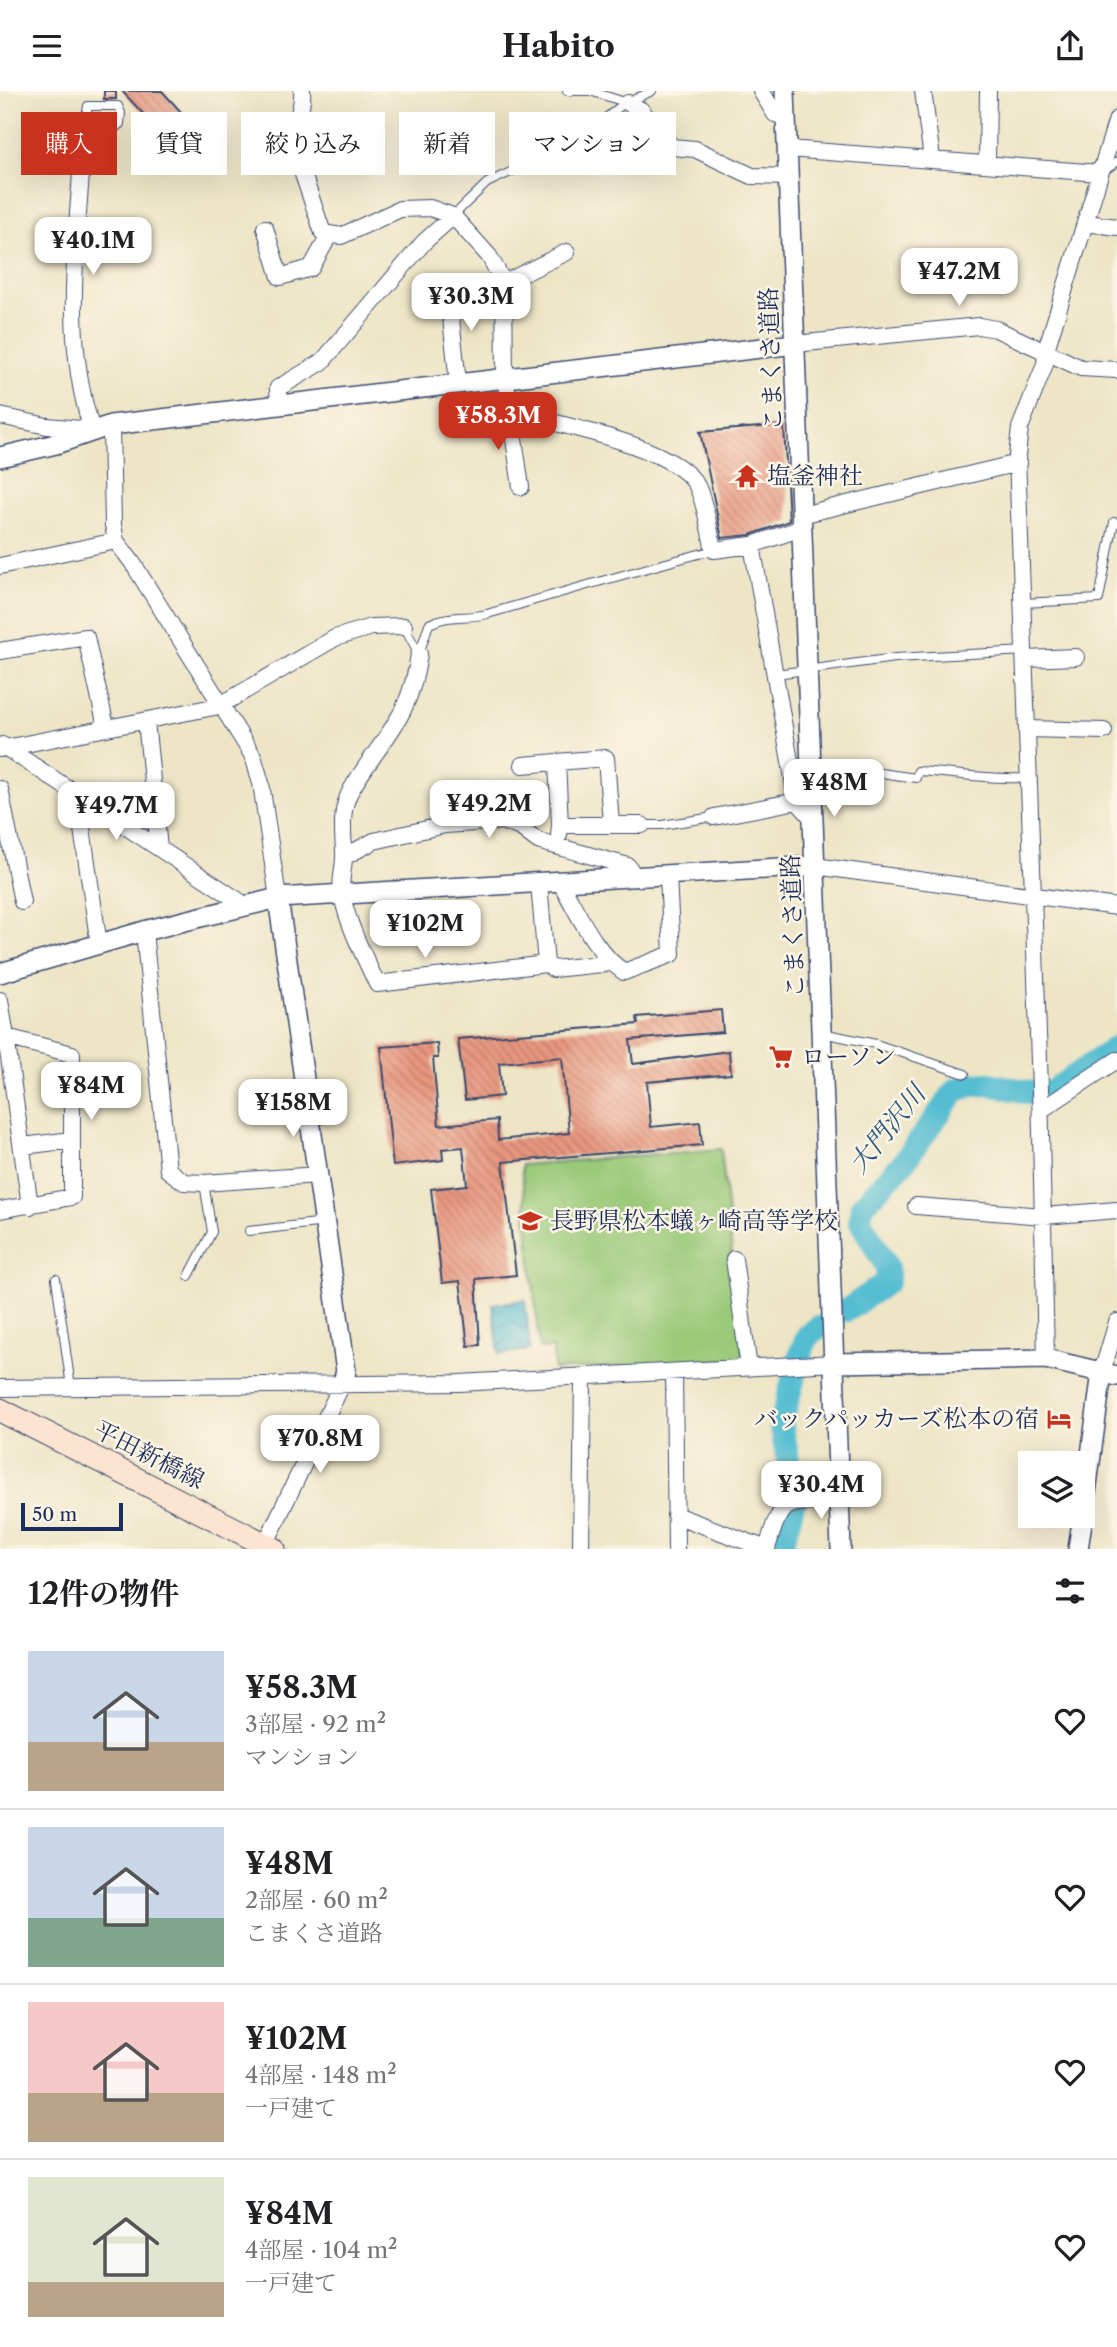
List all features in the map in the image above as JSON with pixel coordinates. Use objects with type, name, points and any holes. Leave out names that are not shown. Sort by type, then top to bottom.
[{"type":"main road","name":"平田新橋線","points":[[0,1410],[268,1548]]},
{"type":"street","points":[[302,91],[303,104],[293,128],[292,142],[323,233],[341,236],[400,209],[430,208],[453,216],[489,256],[505,291],[505,377],[521,487]]},
{"type":"street","points":[[761,91],[775,114],[787,117]]},
{"type":"street","name":"こまくさ道路","points":[[785,91],[841,1549]]},
{"type":"street","points":[[923,91],[932,159]]},
{"type":"street","points":[[987,163],[988,91]]},
{"type":"street","points":[[628,103],[641,110],[672,147],[695,149],[752,176],[788,177]]},
{"type":"street","points":[[1046,1359],[1041,1099],[1017,463],[1020,428],[1045,364],[1046,350],[1117,119]]},
{"type":"street","points":[[788,149],[1100,173]]},
{"type":"street","points":[[81,175],[72,312],[84,405],[101,427],[116,541],[132,562],[219,706],[253,756],[261,783],[346,1371],[344,1382],[268,1548]]},
{"type":"street","points":[[279,406],[278,387],[322,362],[424,242],[453,216]]},
{"type":"street","points":[[1086,223],[1117,227]]},
{"type":"street","points":[[265,228],[280,277],[311,268],[329,236]]},
{"type":"street","points":[[458,383],[450,309],[505,291],[567,252]]},
{"type":"street","points":[[0,416],[47,426],[101,427],[505,377],[979,326],[996,329],[1081,368],[1117,370]]},
{"type":"street","points":[[544,420],[600,435],[675,464],[697,486],[715,550],[752,545],[802,521],[1017,463]]},
{"type":"street","points":[[0,457],[56,444],[101,427]]},
{"type":"street","points":[[0,566],[116,541]]},
{"type":"street","points":[[752,545],[776,674],[780,717],[797,801],[814,820]]},
{"type":"street","points":[[2,747],[219,706],[335,638],[372,627],[404,626]]},
{"type":"street","points":[[0,651],[86,637],[106,727]]},
{"type":"street","points":[[419,654],[415,687],[399,721],[345,803],[342,818],[344,857],[341,893],[360,949],[377,984],[546,964],[553,969],[611,963]]},
{"type":"street","points":[[1026,655],[1076,657]]},
{"type":"street","points":[[146,721],[159,848]]},
{"type":"street","points":[[1028,729],[1104,731]]},
{"type":"street","points":[[2,747],[245,905]]},
{"type":"street","points":[[523,765],[606,758],[611,824]]},
{"type":"street","points":[[557,762],[559,847]]},
{"type":"street","points":[[0,789],[22,902]]},
{"type":"street","points":[[82,798],[79,807],[99,944]]},
{"type":"street","points":[[714,817],[797,801]]},
{"type":"street","points":[[344,857],[374,841],[445,825],[502,821],[521,828],[538,841],[628,866],[635,877]]},
{"type":"street","points":[[559,825],[642,825]]},
{"type":"street","points":[[0,973],[245,905],[278,898],[341,893],[815,866],[1117,907]]},
{"type":"street","points":[[560,882],[611,963],[624,972],[673,954],[668,876]]},
{"type":"street","points":[[538,883],[546,964]]},
{"type":"street","points":[[144,931],[169,1170],[184,1182],[204,1183],[318,1175]]},
{"type":"street","points":[[0,1000],[30,1206]]},
{"type":"street","points":[[0,1210],[72,1197],[72,1053],[6,1037]]},
{"type":"street","points":[[1041,1099],[1117,1060]]},
{"type":"street","points":[[23,1146],[72,1140]]},
{"type":"street","points":[[916,1206],[1044,1216],[1117,1210]]},
{"type":"street","points":[[734,1259],[749,1368]]},
{"type":"street","points":[[1095,1451],[1117,1322]]},
{"type":"street","points":[[0,1388],[344,1382],[459,1383],[835,1363],[1046,1359],[1109,1374]]},
{"type":"street","points":[[674,1373],[676,1549]]},
{"type":"street","points":[[581,1549],[583,1377]]},
{"type":"street","points":[[675,1515],[767,1549],[777,1513],[794,1505],[839,1502]]},
{"type":"street","points":[[1078,1549],[1081,1528]]},
{"type":"lane","points":[[567,91],[589,91],[628,103]]},
{"type":"lane","points":[[453,216],[487,183],[577,141],[605,117],[652,91]]},
{"type":"lane","points":[[88,106],[118,106],[122,118],[115,128],[84,128],[88,106]]},
{"type":"lane","points":[[1100,173],[1117,162]]},
{"type":"lane","points":[[511,413],[544,420]]},
{"type":"lane","points":[[1023,603],[1099,599],[1114,522],[1117,523]]},
{"type":"lane","points":[[419,654],[429,624],[441,617],[483,615],[715,550]]},
{"type":"lane","points":[[404,626],[419,654]]},
{"type":"lane","points":[[776,674],[920,656],[1026,655]]},
{"type":"lane","points":[[813,778],[859,770],[916,778],[918,771],[971,774],[991,780],[1029,778]]},
{"type":"lane","points":[[642,825],[662,825],[714,817]]},
{"type":"lane","points":[[822,1033],[876,1044],[965,1074]]},
{"type":"lane","points":[[189,1276],[212,1232],[204,1183]]},
{"type":"lane","points":[[249,1231],[324,1222]]},
{"type":"lane","points":[[55,1279],[71,1387]]},
{"type":"green space","points":[[721,1149],[743,1359],[554,1370],[553,1348],[540,1349],[521,1165]]},
{"type":"water","points":[[525,1300],[530,1350],[499,1354],[493,1304]]},
{"type":"building","points":[[104,91],[116,91],[116,99],[104,99]]},
{"type":"building","points":[[122,91],[162,91],[181,112],[141,112]]},
{"type":"building","name":"塩釜神社","points":[[784,425],[789,521],[750,535],[722,538],[700,432]]},
{"type":"building","points":[[721,1010],[723,1032],[630,1040],[633,1064],[729,1051],[731,1074],[647,1082],[651,1127],[700,1122],[702,1145],[503,1162],[516,1275],[476,1279],[480,1345],[468,1346],[460,1281],[442,1283],[431,1189],[467,1185],[463,1147],[442,1149],[443,1160],[393,1166],[381,1047],[437,1043],[438,1058],[433,1058],[439,1125],[497,1120],[498,1140],[569,1133],[562,1057],[499,1063],[502,1096],[465,1100],[458,1039],[638,1024],[637,1017]]},
{"type":"waterway","name":"大門沢川","points":[[847,1310],[887,1282],[887,1267],[860,1220],[862,1206],[903,1163],[956,1090],[971,1085],[989,1084],[1033,1093],[1050,1093],[1117,1047]]},
{"type":"waterway","name":"大門沢川","points":[[781,1549],[795,1496],[781,1424],[800,1355],[808,1335],[819,1327]]},
{"type":"place","name":"塩釜神社","points":[[747,476]]},
{"type":"place","name":"ローソン","points":[[781,1057]]},
{"type":"place","name":"長野県松本蟻ヶ崎高等学校","points":[[530,1221]]},
{"type":"place","name":"バックパッカーズ松本の宿","points":[[1059,1419]]}]
